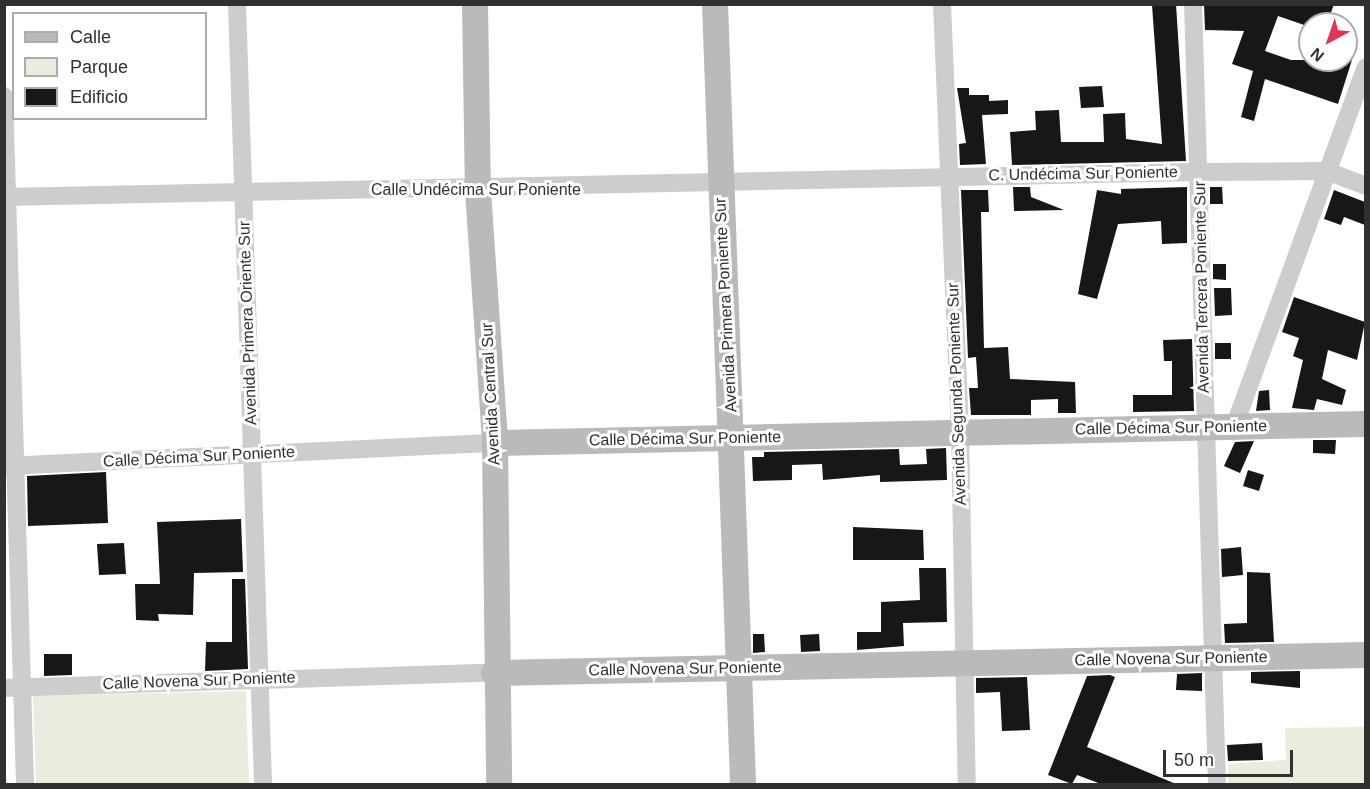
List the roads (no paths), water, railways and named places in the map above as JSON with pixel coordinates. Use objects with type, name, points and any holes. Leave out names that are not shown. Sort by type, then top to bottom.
[{"type":"street","name":"Avenida Primera Oriente Sur","points":[[237,4],[262,784]]},
{"type":"street","name":"Avenida Central Sur","points":[[475,4],[478,191],[495,443],[494,673],[499,784]]},
{"type":"street","name":"Avenida Primera Poniente Sur","points":[[715,4],[720,186],[742,668],[743,784]]},
{"type":"street","name":"Avenida Segunda Poniente Sur","points":[[942,4],[960,433],[962,663],[967,784]]},
{"type":"street","name":"Avenida Tercera Poniente Sur","points":[[1193,4],[1216,784]]},
{"type":"street","points":[[1234,427],[1365,67]]},
{"type":"street","points":[[4,96],[9,466],[25,687],[25,784]]},
{"type":"street","name":"C. Undécima Sur Poniente","points":[[948,176],[1327,171]]},
{"type":"street","points":[[1327,171],[1365,186]]},
{"type":"street","name":"Calle Undécima Sur Poniente","points":[[6,197],[243,190],[478,191],[720,186],[948,176]]},
{"type":"street","name":"Calle Décima Sur Poniente","points":[[9,466],[495,443],[1365,424]]},
{"type":"street","name":"Calle Novena Sur Poniente","points":[[4,688],[258,678],[1365,655]]}]
